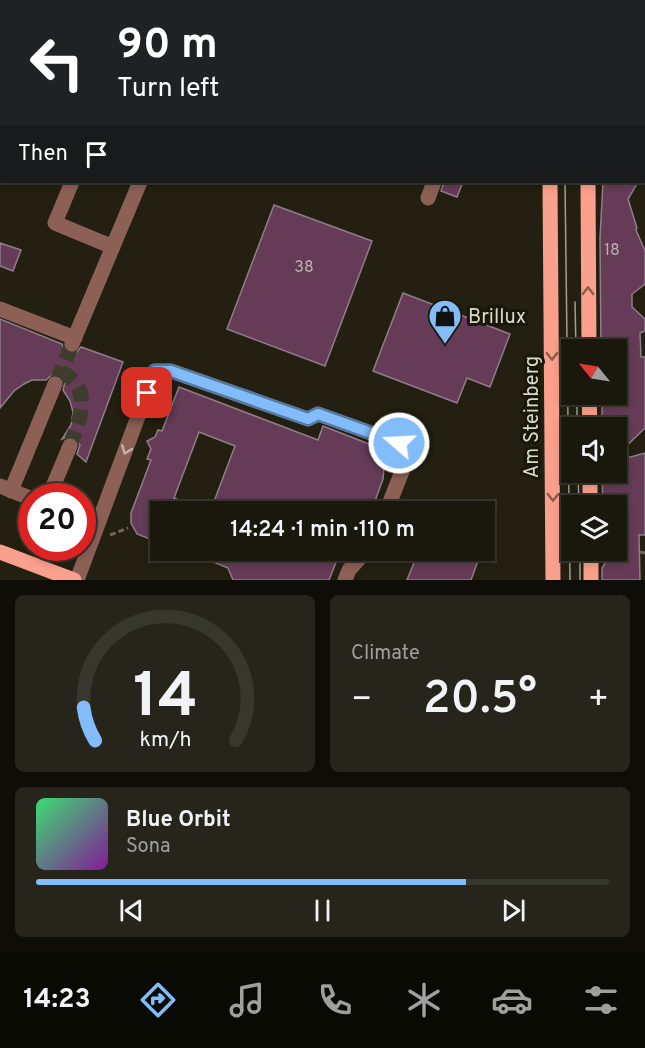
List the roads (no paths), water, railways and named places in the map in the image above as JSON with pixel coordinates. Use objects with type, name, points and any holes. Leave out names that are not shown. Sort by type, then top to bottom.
[{"type":"main road","name":"Am Steinberg","points":[[550,183],[553,580]]},
{"type":"main road","points":[[588,183],[589,339]]},
{"type":"main road","points":[[0,552],[75,580]]},
{"type":"main road","points":[[591,561],[591,580]]},
{"type":"lane","points":[[72,183],[55,223],[113,247]]},
{"type":"lane","points":[[0,309],[74,341],[141,183]]},
{"type":"lane","points":[[428,198],[434,183]]},
{"type":"lane","points":[[75,580],[155,371],[171,371],[308,419],[318,414],[399,443],[405,464],[390,501]]},
{"type":"lane","points":[[18,494],[3,489],[56,384]]},
{"type":"lane","points":[[54,483],[70,446]]},
{"type":"lane","points":[[345,580],[349,570],[357,561]]},
{"type":"tunnel","points":[[57,381],[72,344]]},
{"type":"tunnel","points":[[61,372],[78,387],[81,395],[80,415],[70,446]]},
{"type":"tram line","points":[[565,183],[570,580]]},
{"type":"tram line","points":[[575,302],[576,339]]},
{"type":"tram line","points":[[577,405],[577,417]]},
{"type":"tram line","points":[[578,483],[579,495]]},
{"type":"tram line","points":[[580,561],[580,580]]},
{"type":"place","name":"Brillux","points":[[445,345]]}]
